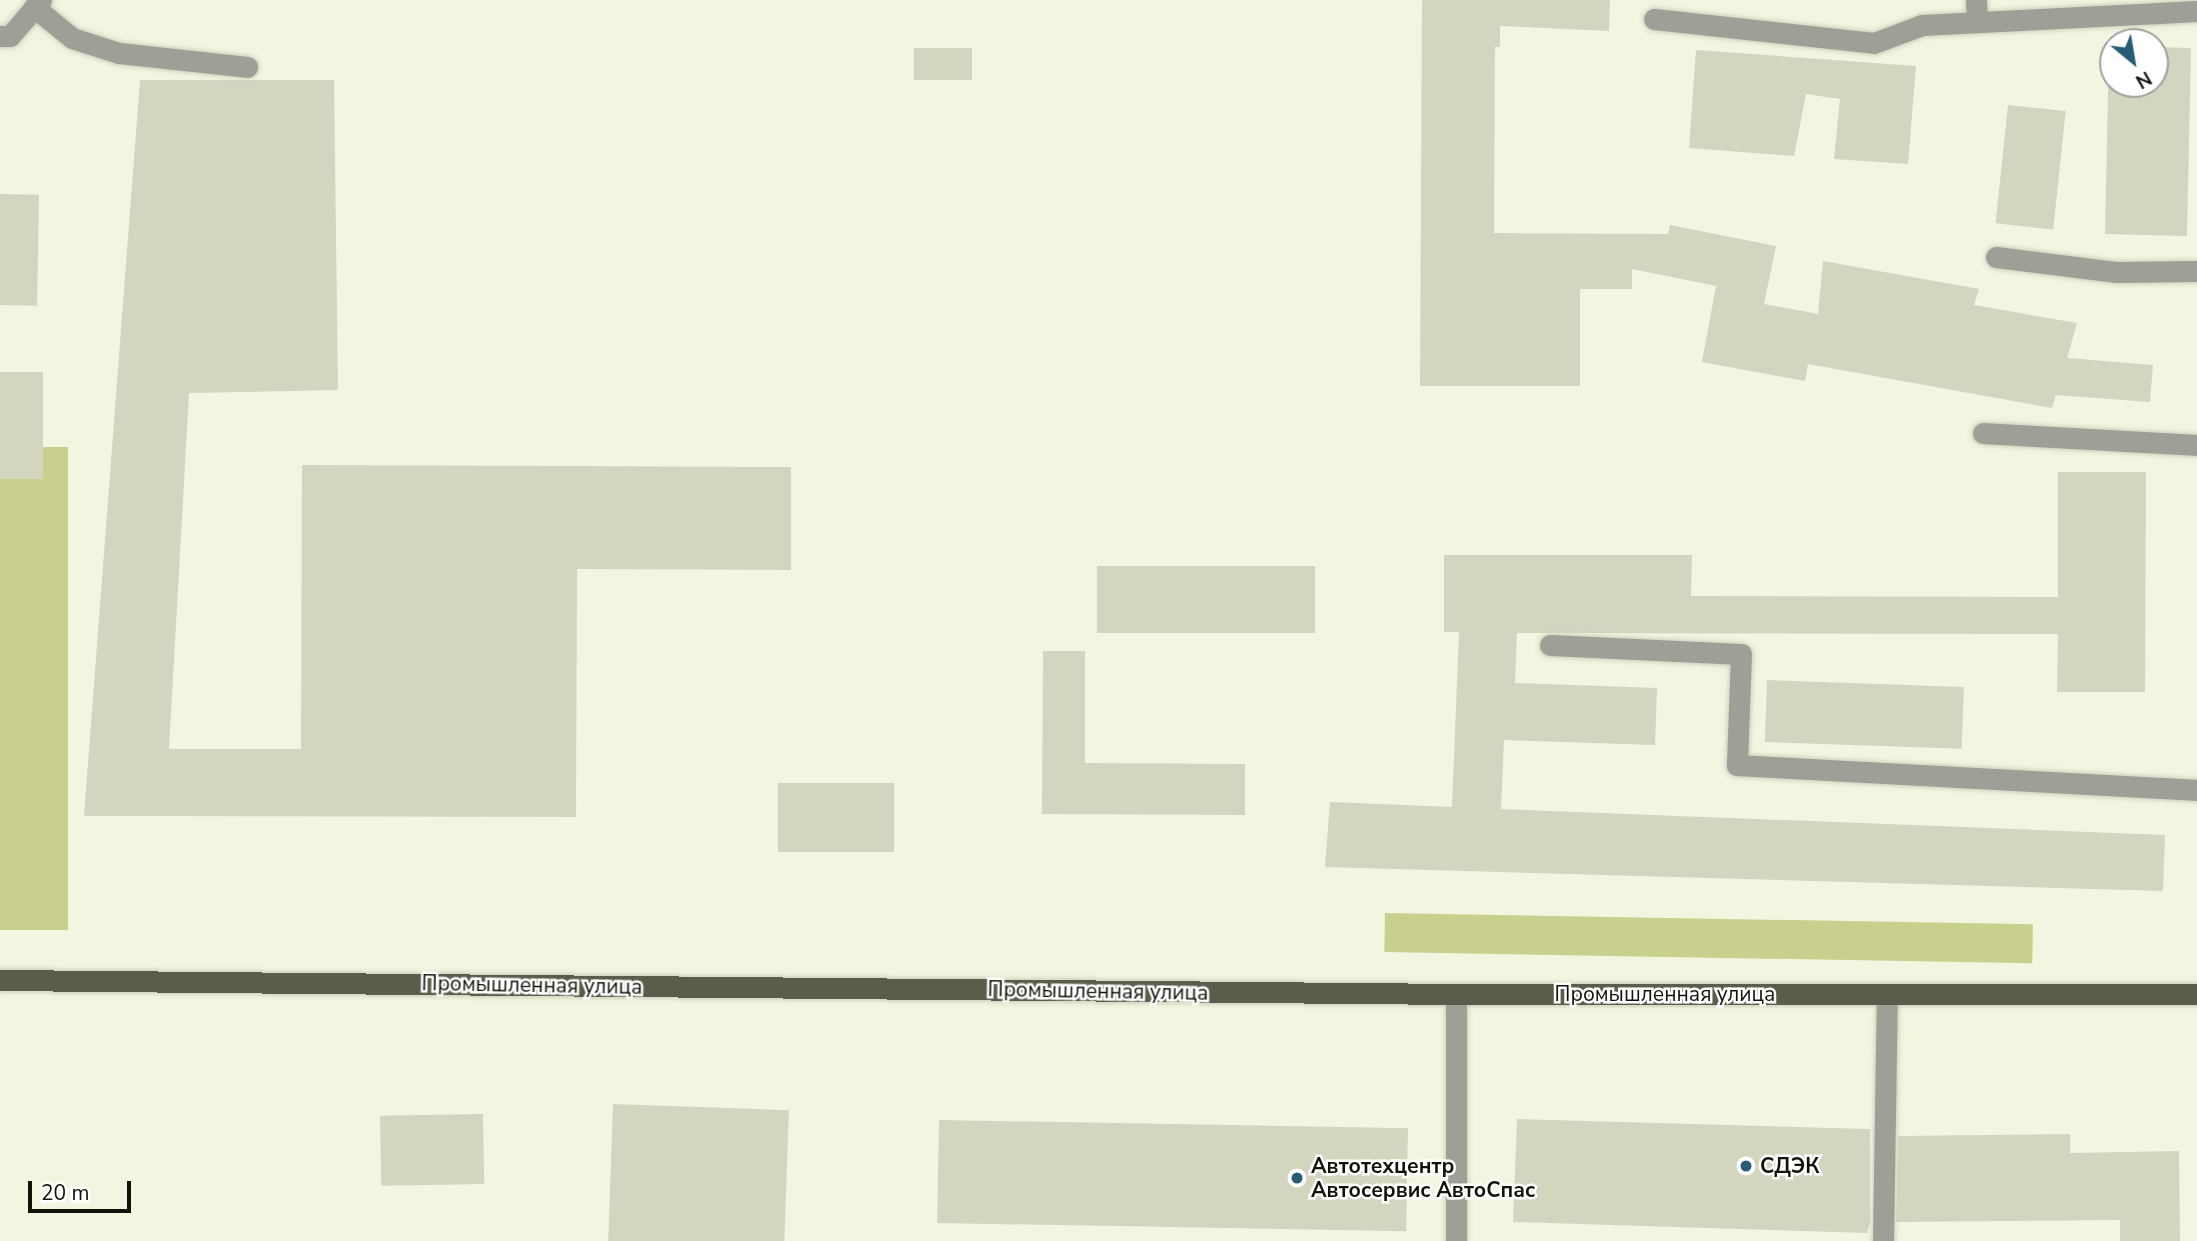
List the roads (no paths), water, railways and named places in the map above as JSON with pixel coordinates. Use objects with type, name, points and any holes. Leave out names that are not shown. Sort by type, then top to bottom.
[{"type":"main road","name":"Промышленная улица","points":[[0,980],[1457,994],[2197,994]]},
{"type":"lane","points":[[1976,0],[1977,22]]},
{"type":"lane","points":[[0,37],[10,36],[37,4],[72,38],[119,53],[247,68]]},
{"type":"lane","points":[[1654,19],[1874,43],[1922,25],[2197,11]]},
{"type":"lane","points":[[1996,257],[2117,272],[2197,271]]},
{"type":"lane","points":[[1983,433],[2197,445]]},
{"type":"lane","points":[[1549,645],[1741,654],[1737,765],[2197,790]]},
{"type":"lane","points":[[1456,1241],[1457,994]]},
{"type":"lane","points":[[1885,1241],[1887,995]]},
{"type":"place","name":"СДЭК","points":[[1746,1166]]},
{"type":"place","name":"Автотехцентр Автосервис АвтоСпас","points":[[1297,1178]]}]
